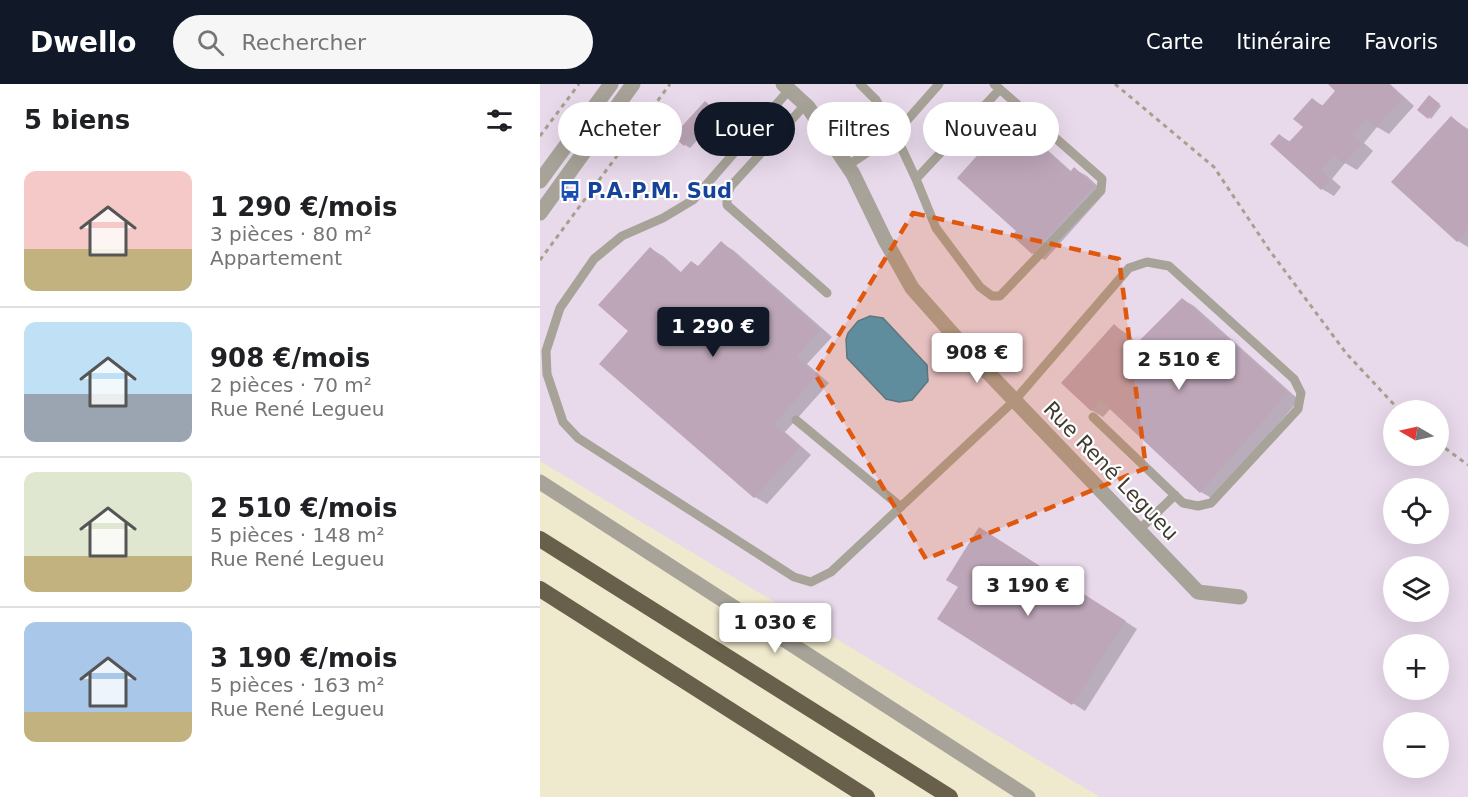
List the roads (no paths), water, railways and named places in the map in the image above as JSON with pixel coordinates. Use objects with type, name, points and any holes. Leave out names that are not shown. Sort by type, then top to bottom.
[{"type":"highway","points":[[540,539],[950,797]]},
{"type":"highway","points":[[540,589],[867,797]]},
{"type":"street","points":[[540,181],[611,84]]},
{"type":"street","points":[[540,213],[633,84]]},
{"type":"street","name":"Rue René Legueu","points":[[786,87],[805,105],[847,166],[912,288],[1198,592],[1240,597]]},
{"type":"street","points":[[540,482],[1028,797]]},
{"type":"lane","points":[[860,84],[877,102]]},
{"type":"lane","points":[[911,116],[939,84]]},
{"type":"lane","points":[[786,87],[693,200],[663,218],[622,236],[594,259],[560,308],[546,351],[547,375],[563,422],[578,438],[794,577],[811,582],[831,572],[1015,400],[1129,268],[1147,262],[1169,266],[1294,379],[1301,393],[1298,409],[1211,503],[1198,506],[1183,503],[1093,417]]},
{"type":"lane","points":[[905,156],[936,228],[980,287],[992,296],[1000,296],[1101,190],[1102,178],[997,87],[916,179]]},
{"type":"lane","points":[[805,105],[731,186],[727,195],[727,205],[827,292]]},
{"type":"lane","points":[[847,166],[862,156]]},
{"type":"lane","points":[[796,420],[901,507]]},
{"type":"lane","points":[[1139,530],[1175,495]]},
{"type":"water","points":[[870,316],[883,318],[927,365],[928,381],[912,400],[899,402],[886,399],[847,358],[848,333],[858,321]]},
{"type":"place","name":"P.A.P.M. Sud","points":[[570,191]]}]
